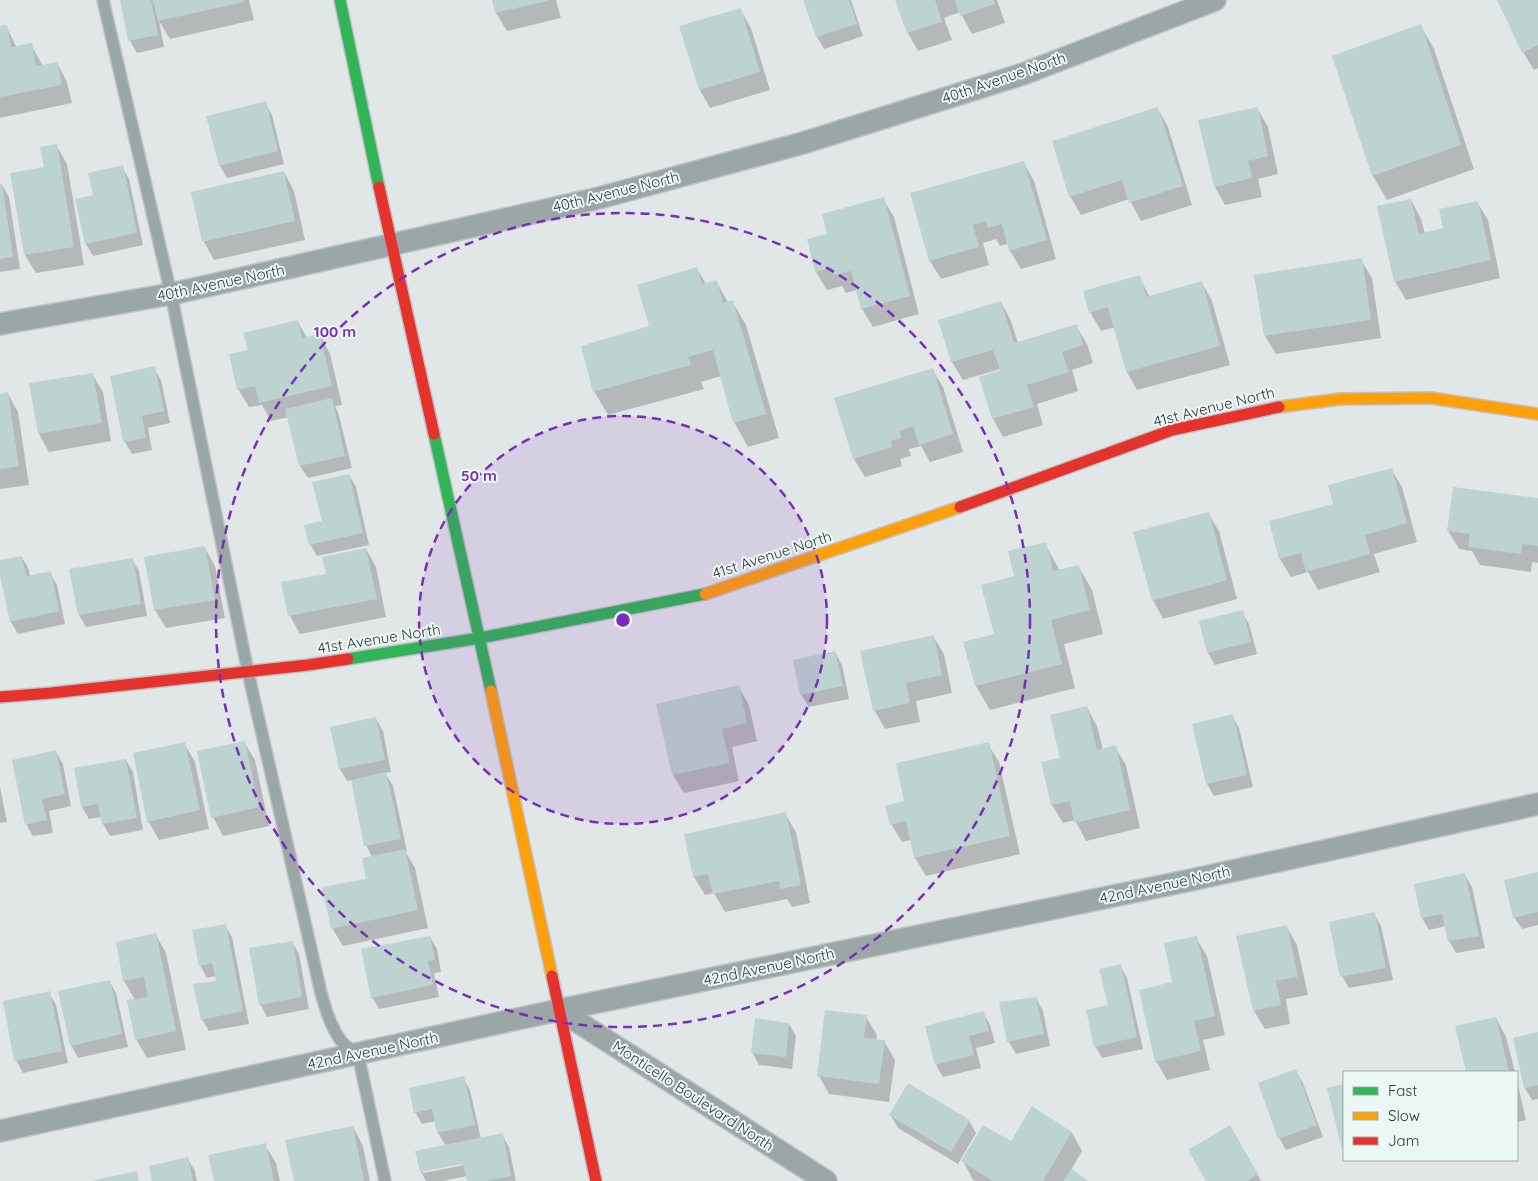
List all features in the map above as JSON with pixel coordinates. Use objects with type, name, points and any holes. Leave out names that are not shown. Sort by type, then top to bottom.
[{"type":"street","points":[[340,0],[391,246],[480,638],[596,1181]]},
{"type":"street","name":"40th Avenue North","points":[[0,324],[171,294],[595,199],[803,143],[1022,74],[1215,0]]},
{"type":"street","name":"41st Avenue North","points":[[0,697],[308,665],[480,638],[701,595],[912,524],[1172,430],[1286,405],[1340,399],[1431,398],[1538,414]]},
{"type":"street","name":"42nd Avenue North","points":[[0,1131],[559,1010],[1191,880],[1538,804]]},
{"type":"street","name":"Monticello Boulevard North","points":[[559,1010],[826,1181]]},
{"type":"lane","points":[[103,0],[171,294],[248,672],[323,1000],[339,1037],[343,1043],[358,1054],[385,1181]]},
{"type":"building","points":[[120,0],[151,0],[158,35],[128,41]]},
{"type":"building","points":[[153,0],[244,0],[244,2],[158,21]]},
{"type":"building","points":[[492,0],[547,0],[547,1],[495,13]]},
{"type":"building","points":[[803,0],[849,0],[857,24],[816,37]]},
{"type":"building","points":[[895,0],[935,0],[942,22],[907,33]]},
{"type":"building","points":[[955,0],[994,0],[995,4],[960,16]]},
{"type":"building","points":[[1497,0],[1538,0],[1538,45],[1522,53]]},
{"type":"building","points":[[741,8],[760,72],[699,90],[679,26]]},
{"type":"building","points":[[1421,24],[1461,145],[1372,176],[1332,56]]},
{"type":"building","points":[[7,25],[11,47],[32,43],[36,66],[57,62],[62,85],[0,97],[0,26]]},
{"type":"building","points":[[266,101],[278,151],[219,166],[206,116]]},
{"type":"building","points":[[1158,107],[1183,186],[1129,203],[1122,180],[1069,197],[1052,141]]},
{"type":"building","points":[[1258,107],[1268,156],[1248,161],[1252,178],[1214,187],[1198,120]]},
{"type":"building","points":[[57,144],[74,247],[24,255],[10,173],[44,167],[40,147]]},
{"type":"building","points":[[1024,161],[1047,240],[1009,251],[1002,224],[988,228],[986,221],[973,225],[979,247],[929,261],[910,193]]},
{"type":"building","points":[[123,165],[137,233],[85,244],[75,199],[93,195],[88,173]]},
{"type":"building","points":[[284,171],[295,221],[202,242],[191,192]]},
{"type":"building","points":[[0,184],[2,184],[13,257],[0,259]]},
{"type":"building","points":[[884,197],[910,296],[861,309],[851,271],[834,275],[832,268],[815,272],[807,239],[827,234],[822,214]]},
{"type":"building","points":[[1411,199],[1419,234],[1443,228],[1439,209],[1478,201],[1491,260],[1394,282],[1377,206]]},
{"type":"building","points":[[1362,258],[1371,320],[1264,336],[1254,275]]},
{"type":"building","points":[[697,267],[702,284],[717,280],[723,303],[733,300],[766,414],[733,423],[713,350],[688,357],[691,365],[593,392],[581,346],[649,326],[637,285]]},
{"type":"building","points":[[1140,275],[1146,297],[1202,281],[1220,346],[1126,372],[1108,307],[1089,313],[1083,291]]},
{"type":"building","points":[[1001,301],[1014,343],[1077,324],[1083,345],[1062,352],[1069,372],[1027,385],[1034,407],[992,419],[979,377],[1000,370],[993,350],[951,362],[938,320]]},
{"type":"building","points":[[298,320],[302,338],[320,334],[332,386],[259,403],[255,386],[237,390],[229,354],[248,350],[243,333]]},
{"type":"building","points":[[155,366],[164,411],[142,416],[146,438],[123,442],[110,376]]},
{"type":"building","points":[[933,368],[953,434],[919,445],[913,426],[900,431],[901,438],[891,441],[892,447],[853,459],[834,398]]},
{"type":"building","points":[[93,373],[102,423],[38,434],[29,383]]},
{"type":"building","points":[[8,392],[19,466],[0,469],[0,394]]},
{"type":"building","points":[[332,398],[345,456],[299,466],[285,409]]},
{"type":"building","points":[[1392,468],[1407,523],[1365,535],[1370,554],[1306,572],[1301,553],[1279,559],[1269,521],[1333,504],[1328,485]]},
{"type":"building","points":[[349,474],[363,533],[309,545],[304,525],[322,521],[312,482]]},
{"type":"building","points":[[1453,487],[1538,498],[1538,546],[1522,544],[1521,554],[1468,547],[1470,534],[1447,531]]},
{"type":"building","points":[[1209,512],[1227,580],[1152,601],[1133,532]]},
{"type":"building","points":[[1046,542],[1053,571],[1079,565],[1090,610],[1051,620],[1062,664],[975,686],[963,642],[994,634],[981,585],[1014,576],[1008,551]]},
{"type":"building","points":[[205,546],[215,600],[154,610],[144,557]]},
{"type":"building","points":[[366,548],[377,599],[288,616],[281,582],[326,574],[322,557]]},
{"type":"building","points":[[22,556],[26,576],[51,571],[59,611],[10,622],[0,576],[0,560]]},
{"type":"building","points":[[133,558],[141,604],[78,615],[69,569]]},
{"type":"building","points":[[1243,610],[1251,642],[1207,653],[1199,621]]},
{"type":"building","points":[[934,635],[942,675],[906,683],[910,703],[873,711],[860,651]]},
{"type":"building","points":[[835,651],[843,686],[800,695],[793,660]]},
{"type":"building","points":[[739,685],[747,723],[722,729],[730,763],[672,775],[656,704]]},
{"type":"building","points":[[1087,706],[1097,750],[1116,745],[1130,810],[1074,823],[1070,801],[1051,805],[1041,762],[1060,758],[1050,715]]},
{"type":"building","points":[[1233,714],[1247,775],[1206,784],[1192,724]]},
{"type":"building","points":[[376,717],[385,760],[339,769],[330,727]]},
{"type":"building","points":[[245,741],[259,807],[211,818],[197,751]]},
{"type":"building","points":[[185,742],[200,810],[147,822],[133,753]]},
{"type":"building","points":[[989,742],[1010,836],[914,858],[906,821],[890,825],[885,806],[904,801],[896,763]]},
{"type":"building","points":[[56,750],[65,794],[42,799],[47,820],[25,825],[12,760]]},
{"type":"building","points":[[126,759],[137,818],[102,824],[98,804],[81,807],[74,768]]},
{"type":"building","points":[[386,772],[401,839],[364,846],[351,780]]},
{"type":"building","points":[[786,812],[801,885],[780,889],[779,881],[713,894],[708,874],[693,877],[684,834]]},
{"type":"building","points":[[405,849],[418,910],[331,929],[322,887],[366,879],[362,858]]},
{"type":"building","points":[[1538,872],[1538,912],[1513,918],[1504,880]]},
{"type":"building","points":[[1465,873],[1479,936],[1448,941],[1442,914],[1421,918],[1414,884]]},
{"type":"building","points":[[1375,912],[1386,968],[1340,977],[1329,922]]},
{"type":"building","points":[[226,924],[243,1011],[201,1020],[193,984],[216,981],[212,963],[199,966],[192,930]]},
{"type":"building","points":[[1287,925],[1298,977],[1276,981],[1281,1005],[1253,1011],[1236,936]]},
{"type":"building","points":[[156,933],[176,1031],[135,1040],[127,1000],[148,997],[144,977],[123,981],[116,942]]},
{"type":"building","points":[[430,936],[435,960],[428,961],[433,985],[371,998],[361,949]]},
{"type":"building","points":[[1197,936],[1215,1016],[1194,1021],[1201,1051],[1155,1062],[1139,990],[1172,982],[1164,943]]},
{"type":"building","points":[[293,941],[302,997],[259,1005],[249,948]]},
{"type":"building","points":[[1121,964],[1137,1037],[1094,1047],[1086,1010],[1108,1005],[1099,969]]},
{"type":"building","points":[[110,980],[122,1034],[70,1046],[58,991]]},
{"type":"building","points":[[50,991],[62,1051],[14,1061],[3,1001]]},
{"type":"building","points":[[1036,997],[1044,1034],[1007,1042],[999,1002]]},
{"type":"building","points":[[825,1010],[867,1015],[864,1038],[885,1040],[879,1084],[817,1076]]},
{"type":"building","points":[[984,1011],[989,1031],[969,1036],[974,1055],[935,1065],[925,1026]]},
{"type":"building","points":[[1496,1017],[1509,1071],[1466,1071],[1455,1026]]},
{"type":"building","points":[[755,1018],[789,1023],[786,1057],[751,1053]]},
{"type":"building","points":[[1538,1032],[1538,1085],[1524,1088],[1513,1038]]},
{"type":"building","points":[[1296,1069],[1317,1125],[1278,1139],[1258,1083]]},
{"type":"building","points":[[464,1076],[475,1125],[437,1133],[432,1109],[414,1113],[409,1088]]},
{"type":"building","points":[[908,1083],[970,1120],[951,1152],[889,1115]]},
{"type":"building","points":[[1343,1084],[1342,1150],[1327,1088]]},
{"type":"building","points":[[1032,1106],[1072,1132],[1043,1181],[993,1181],[961,1161],[983,1125],[1011,1141]]},
{"type":"building","points":[[1230,1125],[1258,1174],[1247,1181],[1206,1181],[1188,1150]]},
{"type":"building","points":[[353,1126],[364,1181],[294,1181],[285,1140]]},
{"type":"building","points":[[503,1133],[511,1176],[486,1181],[467,1181],[463,1164],[420,1172],[415,1151]]},
{"type":"building","points":[[266,1143],[274,1181],[214,1181],[208,1155]]},
{"type":"building","points":[[188,1157],[193,1181],[152,1181],[149,1166]]},
{"type":"building","points":[[1071,1169],[1089,1181],[1063,1181]]},
{"type":"building","points":[[137,1171],[139,1181],[94,1181],[94,1180]]},
{"type":"traffic: fast","points":[[340,0],[379,187]]},
{"type":"traffic: fast","points":[[434,434],[491,691]]},
{"type":"traffic: fast","points":[[348,659],[480,638],[705,594]]},
{"type":"traffic: slow","points":[[1279,407],[1340,399],[1431,398],[1538,414]]},
{"type":"traffic: slow","points":[[705,594],[960,507]]},
{"type":"traffic: slow","points":[[491,691],[552,976]]},
{"type":"traffic: jam","points":[[379,187],[434,434]]},
{"type":"traffic: jam","points":[[960,507],[1172,430],[1279,407]]},
{"type":"traffic: jam","points":[[0,697],[308,665],[348,659]]},
{"type":"traffic: jam","points":[[552,976],[596,1181]]}]
